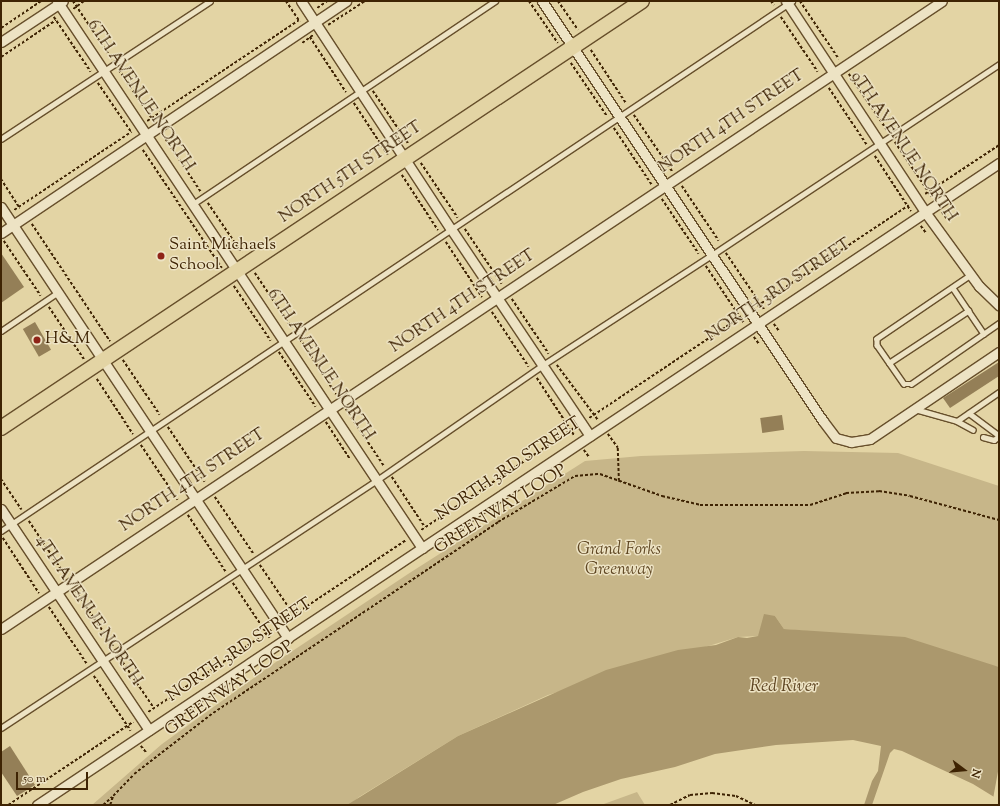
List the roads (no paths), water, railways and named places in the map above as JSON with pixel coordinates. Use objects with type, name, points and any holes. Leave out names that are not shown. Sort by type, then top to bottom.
[{"type":"main road","name":"NORTH 5TH STREET","points":[[1,428],[642,1]]},
{"type":"street","points":[[301,1],[313,10],[319,19],[361,91],[404,159],[590,436]]},
{"type":"street","points":[[1,233],[346,1]]},
{"type":"street","points":[[542,1],[823,421],[836,438],[851,442],[870,440],[999,352]]},
{"type":"street","name":"NORTH 4TH STREET","points":[[1,628],[942,1]]},
{"type":"street","name":"6TH AVENUE NORTH","points":[[60,2],[65,14],[148,135],[422,548]]},
{"type":"street","points":[[1,42],[60,2]]},
{"type":"street","name":"9TH AVENUE NORTH","points":[[789,2],[880,144],[926,212],[971,275],[988,295],[999,305]]},
{"type":"street","name":"NORTH 3RD STREET","points":[[37,805],[999,163]]},
{"type":"street","points":[[4,211],[288,638]]},
{"type":"street","name":"4TH AVENUE NORTH","points":[[1,509],[55,592],[149,730]]},
{"type":"lane","points":[[1,139],[210,1]]},
{"type":"lane","points":[[193,204],[495,1]]},
{"type":"lane","points":[[1,531],[461,222],[631,110],[778,11],[789,2]]},
{"type":"lane","points":[[1,728],[377,480],[552,358],[723,248],[999,64]]},
{"type":"lane","points":[[971,275],[877,339],[877,345],[904,384],[911,384],[999,322]]},
{"type":"lane","points":[[953,288],[984,334]]},
{"type":"lane","points":[[1,331],[58,293]]},
{"type":"lane","points":[[889,363],[968,311]]},
{"type":"lane","points":[[957,421],[999,392]]},
{"type":"lane","points":[[915,409],[957,421],[973,430]]},
{"type":"lane","points":[[969,412],[999,436],[994,440],[983,437]]},
{"type":"water","name":"Red River","points":[[764,614],[775,616],[784,629],[905,637],[999,667],[999,800],[973,784],[902,751],[894,749],[890,753],[872,805],[864,805],[872,781],[878,771],[881,746],[853,740],[776,745],[715,754],[675,767],[621,779],[583,792],[553,805],[347,805],[458,736],[606,670],[678,650],[716,645],[738,637],[747,638],[758,636]]},
{"type":"place","name":"Saint Michaels School","points":[[161,256]]},
{"type":"place","name":"H&M","points":[[37,340]]},
{"type":"park label","name":"Grand Forks Greenway","points":[[619,561]]}]
